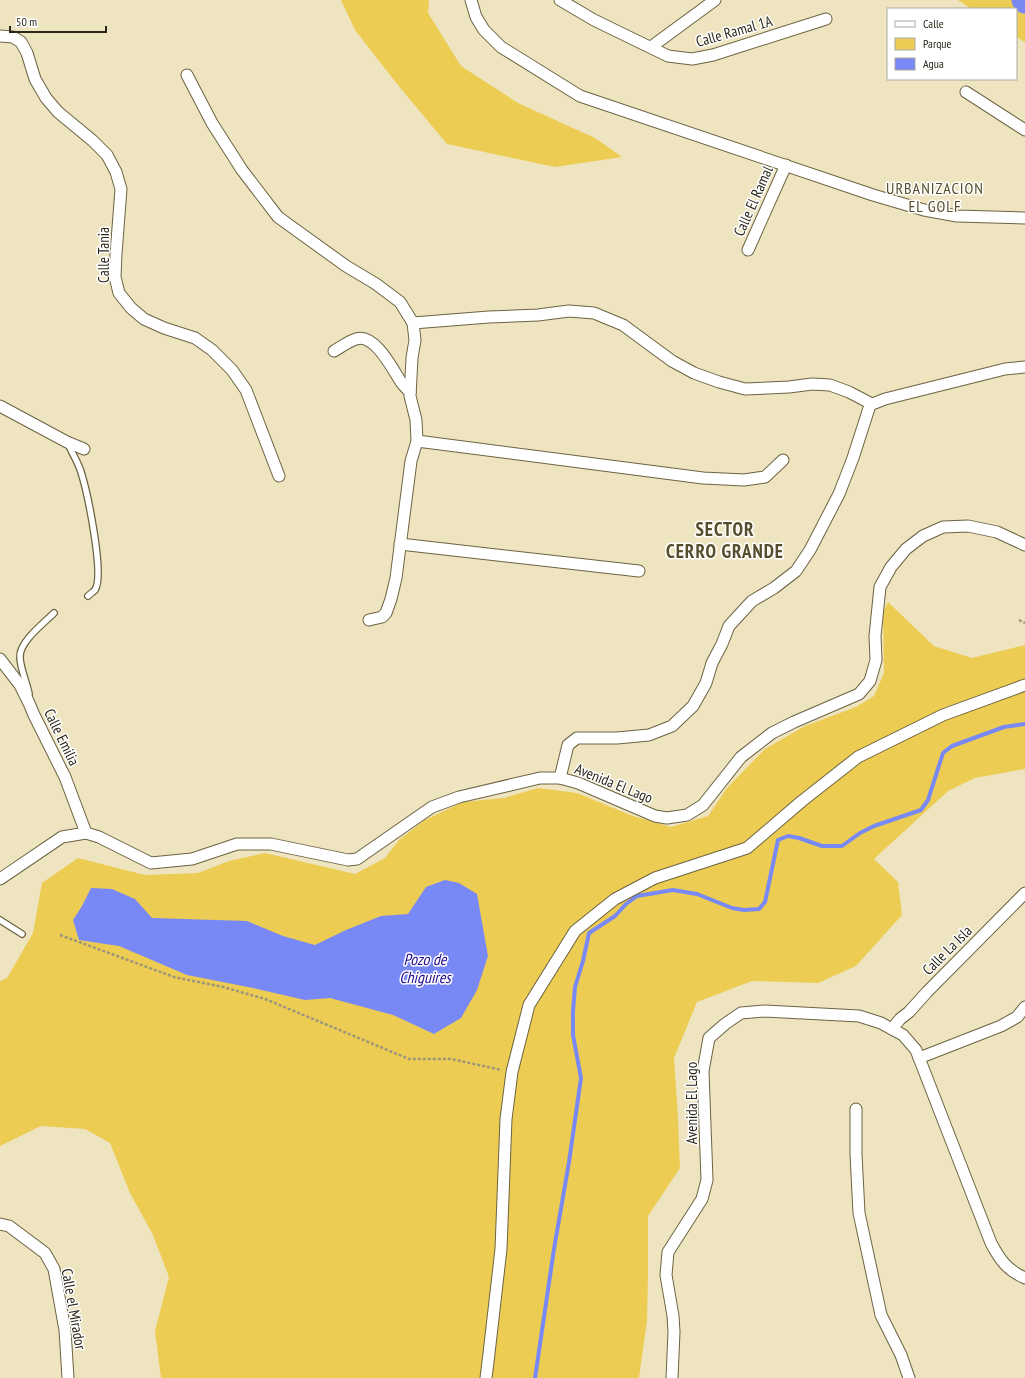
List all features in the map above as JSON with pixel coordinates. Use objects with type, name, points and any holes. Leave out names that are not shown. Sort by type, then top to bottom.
[{"type":"street","points":[[472,0],[476,16],[484,30],[501,47],[580,96],[873,195],[924,210],[957,216],[1025,218]]},
{"type":"street","name":"Calle Ramal 1A","points":[[560,0],[594,20],[668,56],[692,59],[713,55],[826,19]]},
{"type":"street","points":[[651,47],[715,0]]},
{"type":"street","name":"Calle Tania","points":[[0,36],[13,37],[21,42],[27,53],[35,79],[46,98],[58,112],[102,150],[116,172],[121,189],[115,277],[119,293],[131,308],[144,319],[164,328],[195,338],[212,350],[232,370],[246,390],[279,476]]},
{"type":"street","points":[[187,75],[212,123],[242,170],[278,216],[346,266],[376,284],[400,302],[413,324],[415,340],[412,358],[410,396],[416,420],[417,440],[410,461],[396,578],[391,599],[386,613],[382,617],[369,620]]},
{"type":"street","points":[[966,92],[1025,130]]},
{"type":"street","name":"Calle El Ramal","points":[[748,250],[786,165]]},
{"type":"street","points":[[413,324],[490,317],[538,315],[569,311],[594,313],[623,325],[672,361],[694,373],[719,382],[745,389],[789,387],[812,384],[830,385],[849,392],[870,403],[870,405]]},
{"type":"street","points":[[334,351],[356,338],[363,338],[369,341],[380,350],[402,383],[410,392]]},
{"type":"street","points":[[870,405],[1005,369],[1025,367]]},
{"type":"street","points":[[560,778],[568,744],[577,738],[617,738],[649,735],[672,726],[693,706],[706,683],[712,663],[729,626],[752,601],[774,588],[796,571],[810,550],[839,494],[853,458],[870,405]]},
{"type":"street","points":[[0,406],[67,442],[84,449]]},
{"type":"street","points":[[417,440],[703,478],[744,480],[765,477],[783,460]]},
{"type":"street","name":"Avenida El Lago","points":[[0,879],[62,837],[86,833],[100,837],[151,863],[192,859],[237,844],[271,844],[348,860],[357,859],[432,807],[458,797],[540,778],[560,778],[578,783],[654,816],[667,818],[687,815],[703,805],[741,757],[772,733],[859,694],[870,681],[876,660],[875,636],[880,587],[891,567],[906,549],[923,536],[943,527],[968,526],[997,532],[1025,544]]},
{"type":"street","points":[[400,544],[639,571]]},
{"type":"street","name":"Calle Emilia","points":[[0,659],[20,685],[30,702],[34,715],[65,777],[86,833]]},
{"type":"street","points":[[486,1378],[500,1249],[506,1119],[512,1072],[529,1005],[575,931],[615,899],[655,878],[747,848],[802,801],[858,758],[943,715],[1025,685]]},
{"type":"street","name":"Calle La Isla","points":[[892,1029],[900,1019],[909,1012],[1025,893]]},
{"type":"street","points":[[919,1058],[1001,1026],[1017,1017],[1025,1007]]},
{"type":"street","name":"Avenida El Lago","points":[[672,1378],[674,1332],[673,1316],[666,1275],[668,1252],[702,1198],[707,1180],[703,1071],[709,1038],[741,1013],[764,1011],[859,1016],[881,1023],[903,1035],[916,1050],[991,1243],[1000,1260],[1014,1274],[1025,1278]]},
{"type":"street","points":[[856,1109],[856,1154],[859,1213],[881,1315],[901,1355],[909,1378]]},
{"type":"street","name":"Calle el Mirador","points":[[0,1224],[9,1226],[46,1253],[54,1269],[65,1330],[68,1378]]},
{"type":"lane","points":[[67,442],[81,471],[91,512],[98,580],[95,590],[88,596]]},
{"type":"lane","points":[[30,702],[20,657],[22,648],[28,639],[54,613]]},
{"type":"lane","points":[[0,920],[22,934]]},
{"type":"path","points":[[1019,620],[1025,623]]},
{"type":"path","points":[[60,935],[174,977],[265,999],[409,1059],[451,1059],[512,1072]]},
{"type":"green space","points":[[341,0],[429,0],[428,13],[461,66],[518,103],[595,138],[622,157],[555,167],[447,144],[397,84],[355,30]]},
{"type":"green space","points":[[958,0],[1025,0],[1025,42],[1017,38],[1017,8],[970,8]]},
{"type":"green space","points":[[888,602],[934,646],[972,658],[1025,645],[1025,769],[975,778],[948,791],[874,859],[898,882],[902,915],[856,966],[818,983],[752,981],[697,1002],[674,1058],[680,1168],[648,1216],[647,1321],[639,1378],[161,1378],[155,1331],[169,1277],[153,1235],[130,1193],[110,1143],[85,1129],[41,1126],[0,1146],[0,981],[7,978],[33,933],[42,883],[78,858],[145,875],[198,873],[229,861],[265,853],[355,874],[385,858],[399,840],[425,820],[463,802],[504,798],[538,788],[577,793],[633,816],[671,827],[708,816],[727,788],[765,749],[805,726],[856,707],[874,696],[884,673],[883,612]]},
{"type":"water","name":"Pozo de Chiguires","points":[[445,880],[459,883],[477,894],[488,956],[477,990],[461,1018],[434,1034],[393,1015],[330,998],[305,1000],[187,975],[119,946],[79,940],[73,920],[91,888],[112,889],[135,899],[152,918],[247,921],[283,936],[315,945],[346,930],[381,916],[408,914],[426,887]]},
{"type":"waterway","points":[[535,1378],[581,1078],[573,1035],[573,1011],[575,987],[583,961],[589,933],[615,916],[626,904],[637,896],[673,890],[697,894],[732,908],[744,910],[759,909],[765,902],[778,840],[788,836],[822,846],[842,846],[860,833],[874,826],[921,810],[928,800],[943,753],[952,746],[1004,727],[1025,724]]},
{"type":"district","name":"URBANIZACION EL GOLF","points":[[935,197]]},
{"type":"district","name":"SECTOR CERRO GRANDE","points":[[725,540]]}]
